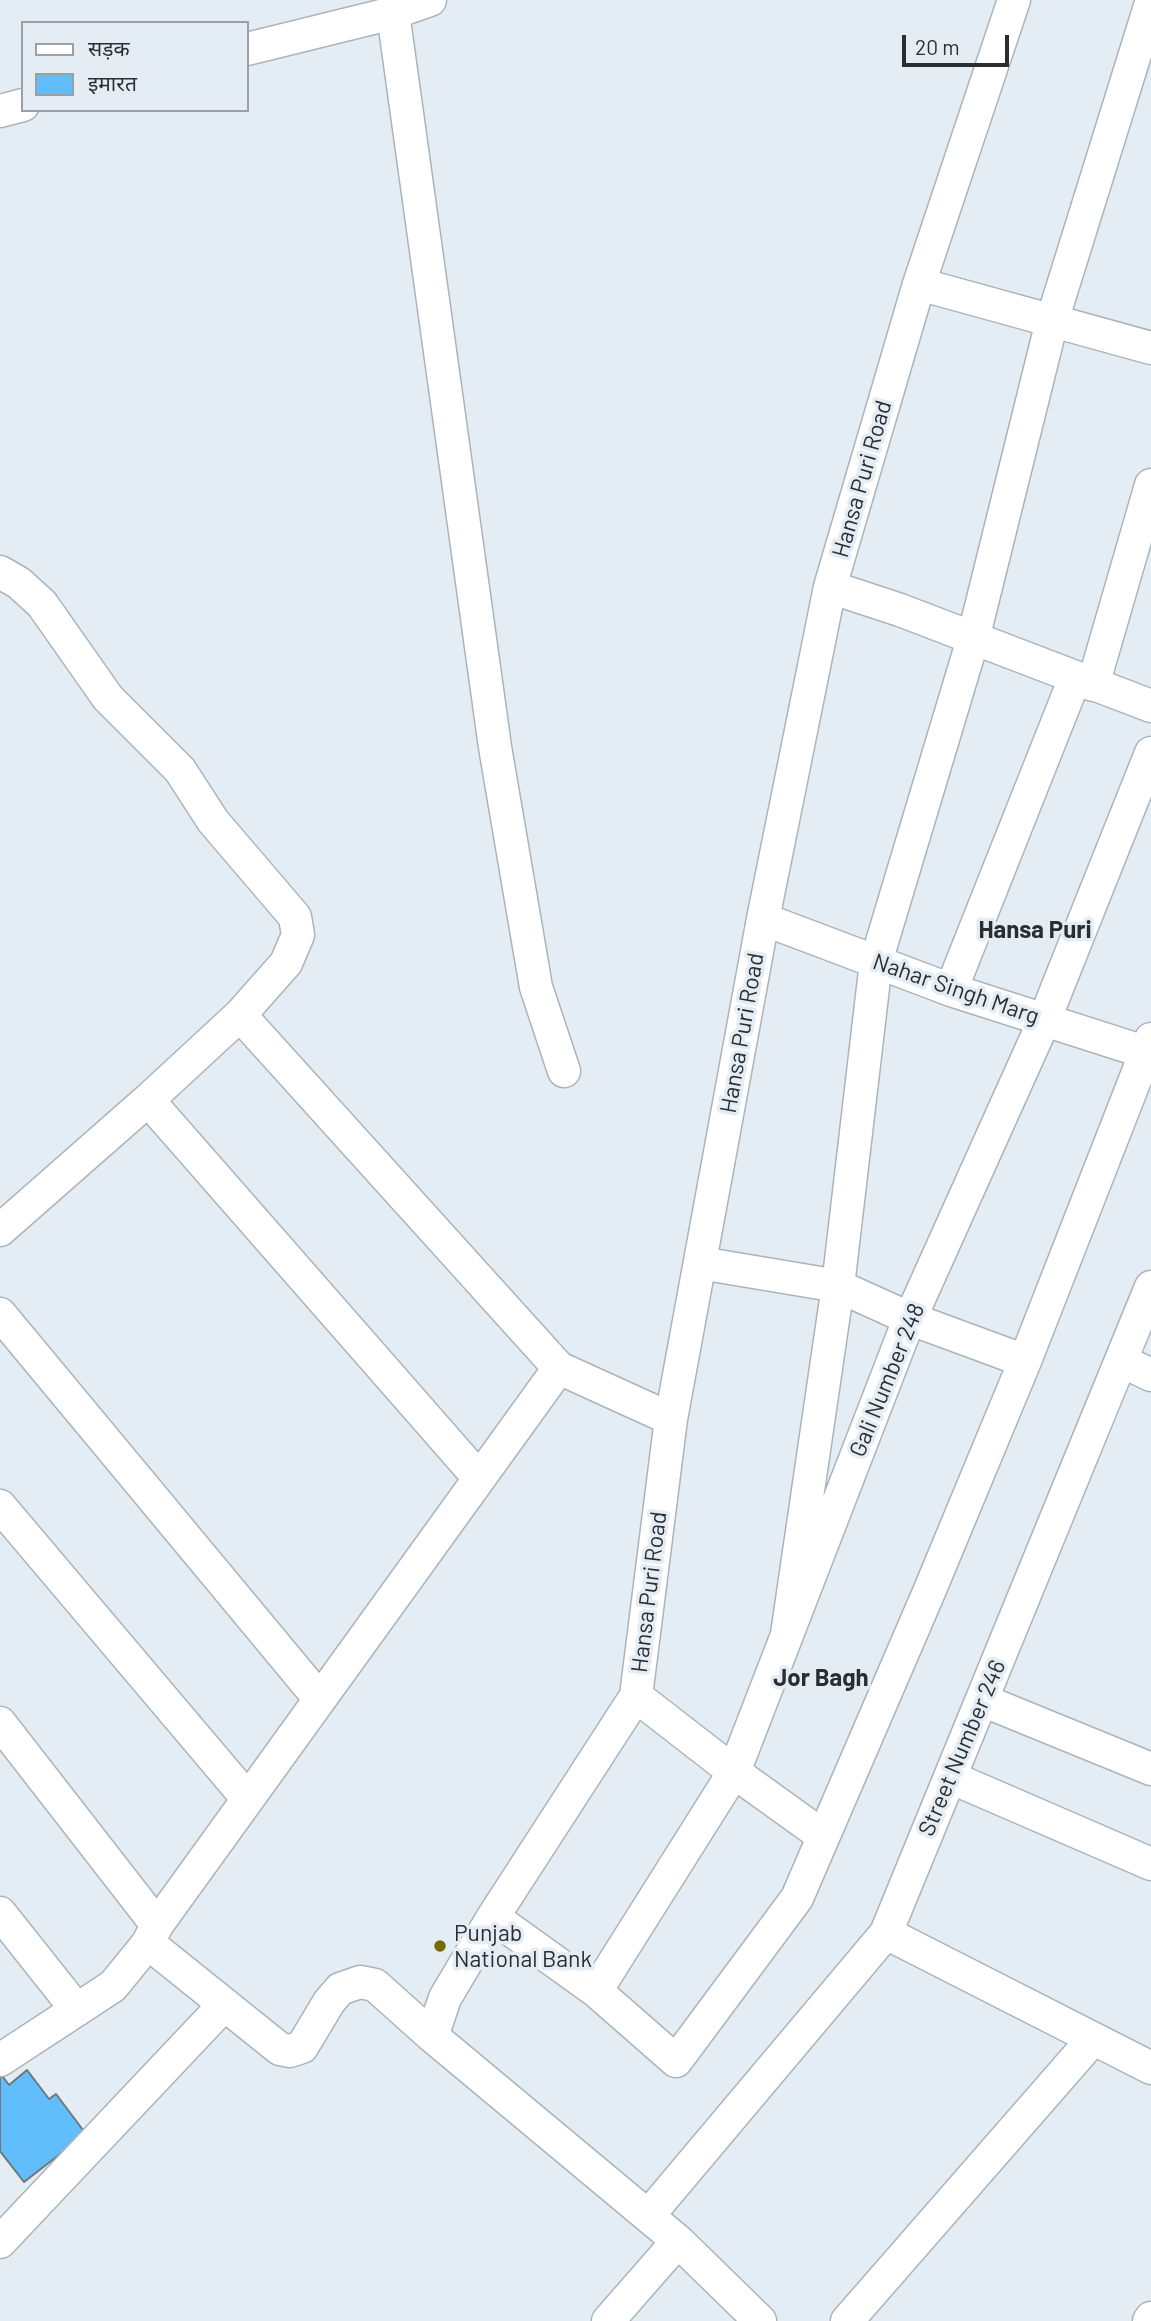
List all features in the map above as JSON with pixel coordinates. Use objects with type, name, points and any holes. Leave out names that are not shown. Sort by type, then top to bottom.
[{"type":"street","points":[[248,49],[394,6],[430,0]]},
{"type":"street","name":"Hansa Puri Road","points":[[432,2036],[445,1998],[493,1917],[636,1696],[671,1419],[762,919],[830,587],[919,284],[1014,0]]},
{"type":"street","points":[[787,1634],[838,1286],[876,962],[973,639],[1052,321],[1151,3]]},
{"type":"street","points":[[394,6],[495,747],[536,987],[564,1070]]},
{"type":"street","points":[[0,111],[21,106]]},
{"type":"street","points":[[919,284],[1151,348]]},
{"type":"street","points":[[951,990],[1084,681],[1151,485]]},
{"type":"street","points":[[0,572],[19,583],[42,604],[108,698],[180,770],[213,821],[295,917],[298,935],[286,963],[240,1015],[0,1230]]},
{"type":"street","points":[[830,587],[900,610],[1151,706]]},
{"type":"street","name":"Gali Number 248","points":[[596,1991],[734,1772],[911,1320],[1044,1021],[1151,753]]},
{"type":"street","name":"Nahar Singh Marg","points":[[762,919],[951,990],[1044,1021],[1149,1048]]},
{"type":"street","points":[[240,1015],[559,1368],[671,1419]]},
{"type":"street","points":[[493,1917],[596,1991],[676,2061],[797,1898],[1025,1361],[1149,1048]]},
{"type":"street","points":[[148,1100],[479,1478]]},
{"type":"street","points":[[700,1262],[838,1286],[911,1320],[1025,1361]]},
{"type":"street","name":"Street Number 246","points":[[648,2217],[886,1933],[1151,1287]]},
{"type":"street","points":[[0,1314],[319,1698]]},
{"type":"street","points":[[1122,1361],[1151,1375]]},
{"type":"street","points":[[0,2060],[113,1986],[559,1368]]},
{"type":"street","points":[[0,1506],[247,1798]]},
{"type":"street","points":[[636,1696],[734,1772],[823,1836]]},
{"type":"street","points":[[982,1700],[1151,1769]]},
{"type":"street","points":[[0,1723],[153,1934],[224,2004],[280,2049],[290,2051],[302,2047],[340,1989],[360,1982],[375,1985],[432,2036],[678,2241],[760,2321]]},
{"type":"street","points":[[950,1777],[1151,1864]]},
{"type":"street","points":[[0,1913],[77,2010]]},
{"type":"street","points":[[886,1933],[1151,2068]]},
{"type":"street","points":[[0,2242],[224,2004]]},
{"type":"street","points":[[848,2321],[1093,2039]]},
{"type":"street","points":[[608,2321],[678,2241]]},
{"type":"building","points":[[27,2070],[49,2099],[56,2094],[86,2134],[24,2182],[0,2151],[0,2073],[9,2085]]},
{"type":"place","name":"Punjab National Bank","points":[[440,1946]]},
{"type":"district","name":"Hansa Puri","points":[[1035,930]]},
{"type":"district","name":"Jor Bagh","points":[[821,1678]]}]
